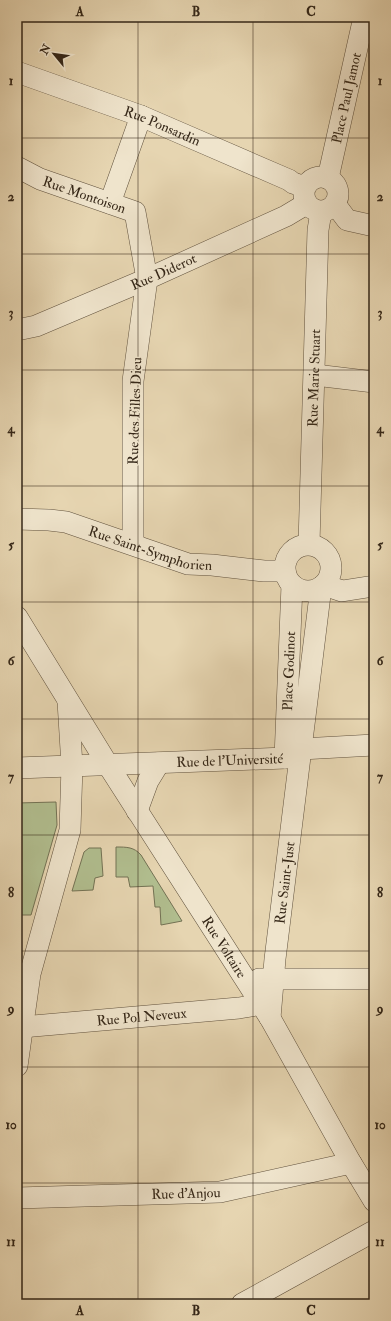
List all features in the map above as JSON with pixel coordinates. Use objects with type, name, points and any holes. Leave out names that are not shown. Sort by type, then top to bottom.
[{"type":"street","name":"Place Paul Jamot","points":[[328,178],[364,17]]},
{"type":"street","name":"Rue Ponsardin","points":[[17,72],[141,116],[289,180],[317,201]]},
{"type":"street","points":[[110,203],[141,116]]},
{"type":"street","name":"Rue Montoison","points":[[17,167],[40,180],[135,212],[146,279]]},
{"type":"street","name":"Rue Marie Stuart","points":[[309,544],[315,375],[318,230],[317,201],[338,196],[338,190],[328,178]]},
{"type":"street","points":[[317,201],[347,220],[374,226]]},
{"type":"street","name":"Rue Diderot","points":[[17,330],[36,326],[146,279],[317,201]]},
{"type":"street","name":"Rue des Filles Dieu","points":[[133,544],[133,381],[146,279]]},
{"type":"street","points":[[315,375],[374,382]]},
{"type":"street","name":"Rue Saint-Symphorien","points":[[17,519],[66,522],[188,564],[212,565],[264,571],[289,578]]},
{"type":"street","name":"Place Godinot","points":[[309,544],[324,550],[330,560],[332,572],[329,579],[323,586],[293,753],[289,578],[285,564],[291,552],[296,548],[309,544]]},
{"type":"street","points":[[289,578],[299,589],[306,591],[314,590],[323,586],[342,591],[374,586]]},
{"type":"street","name":"Rue Voltaire","points":[[17,617],[137,811],[266,1011],[351,1163],[374,1200]]},
{"type":"street","name":"Rue Voltaire","points":[[17,1066],[30,974],[70,830],[72,766],[68,698]]},
{"type":"street","name":"Rue de l'Université","points":[[17,768],[159,763],[293,753],[374,744]]},
{"type":"street","name":"Rue Saint-Just","points":[[266,1011],[272,980],[293,753]]},
{"type":"street","points":[[137,811],[148,781],[159,763]]},
{"type":"street","points":[[246,979],[374,979]]},
{"type":"street","name":"Rue Pol Neveux","points":[[22,1027],[239,1008],[266,1011]]},
{"type":"street","name":"Rue d'Anjou","points":[[17,1198],[220,1192],[351,1163]]},
{"type":"street","points":[[242,1304],[374,1231]]},
{"type":"green space","points":[[56,802],[57,825],[31,915],[17,915],[17,803]]},
{"type":"green space","points":[[116,847],[130,848],[136,850],[141,855],[182,921],[161,925],[160,907],[155,907],[153,886],[130,887],[128,877],[116,877]]},
{"type":"green space","points":[[89,848],[101,848],[103,876],[95,878],[93,890],[72,891],[84,852]]}]
